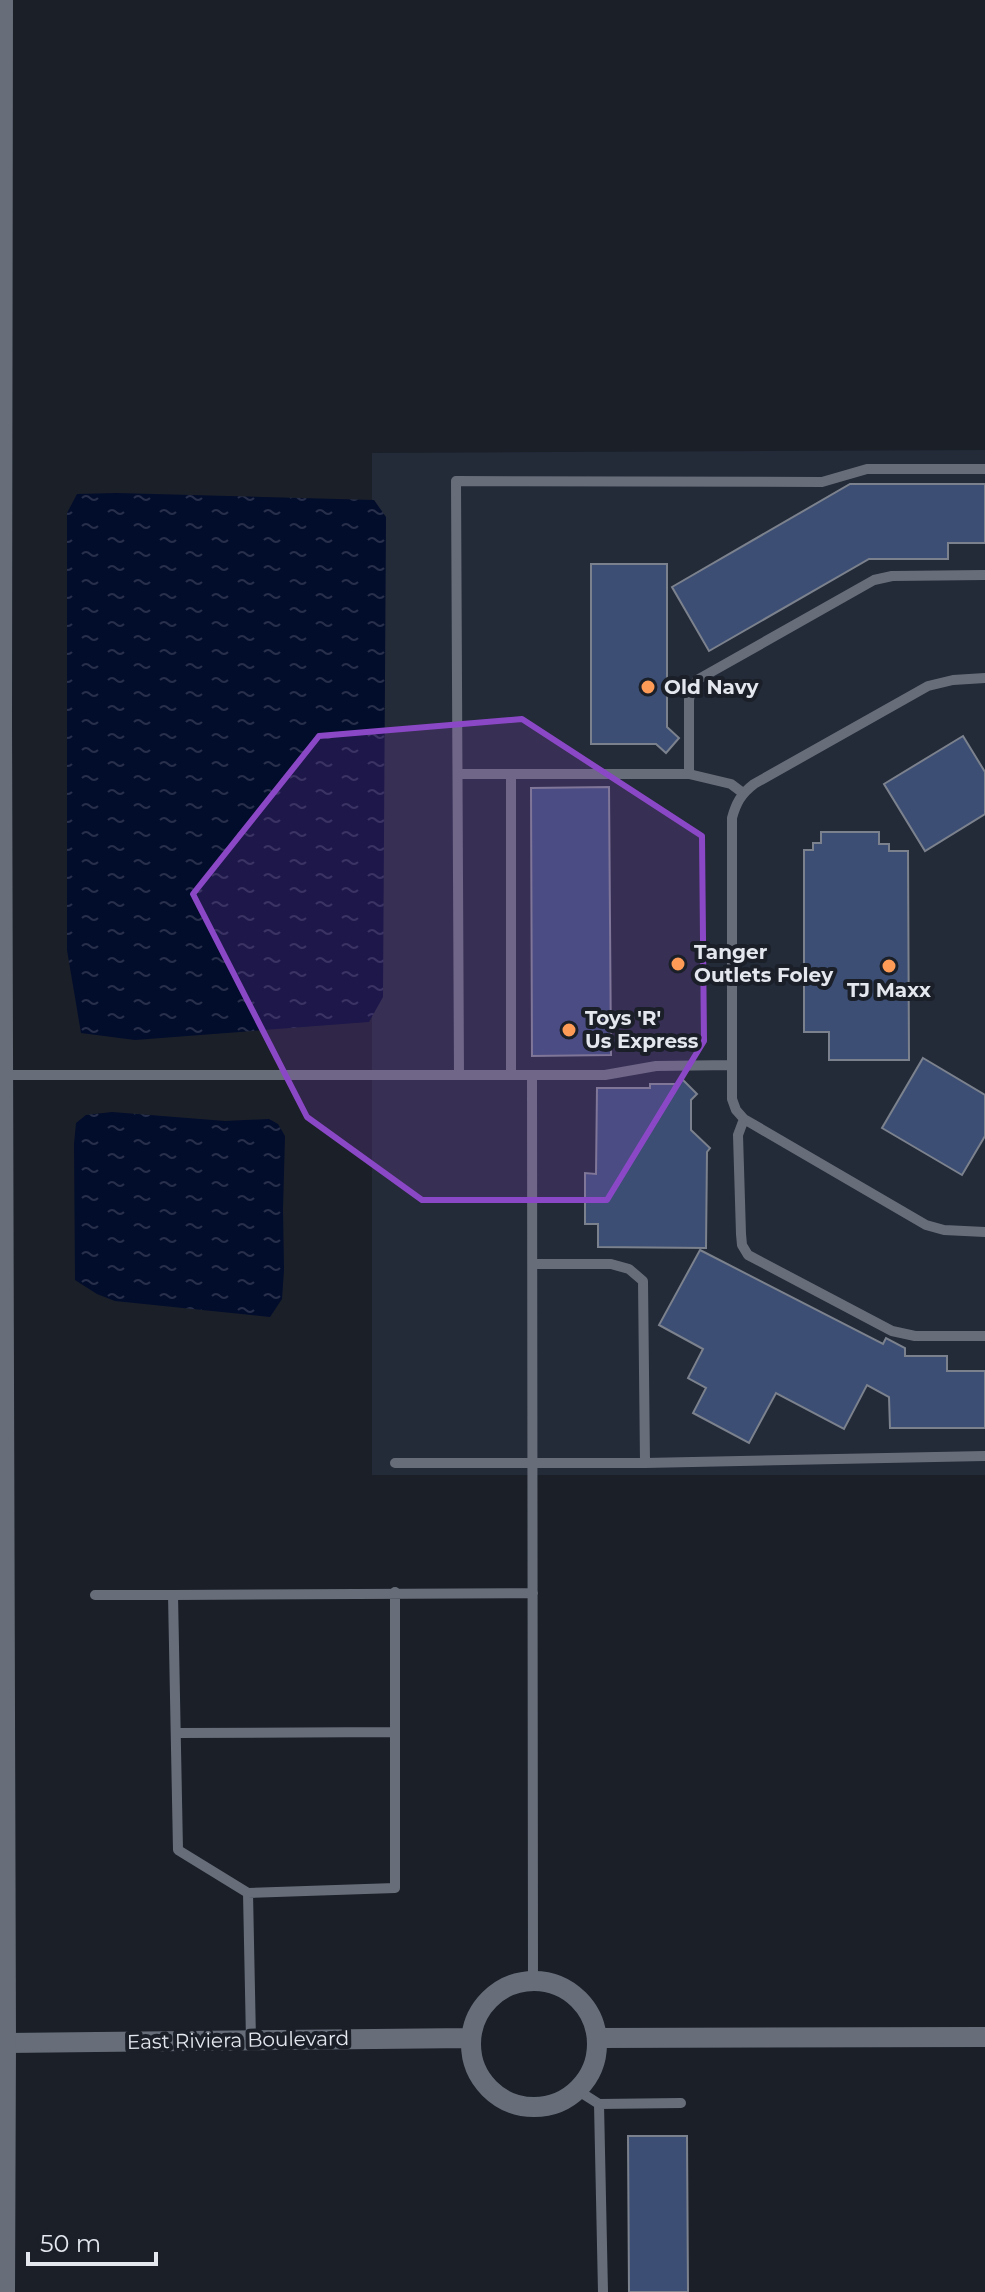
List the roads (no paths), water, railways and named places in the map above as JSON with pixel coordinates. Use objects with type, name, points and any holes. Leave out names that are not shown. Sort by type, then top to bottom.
[{"type":"street","points":[[3,0],[1,719],[5,2292]]},
{"type":"street","points":[[533,1980],[555,1983],[574,1994],[589,2011],[598,2038],[596,2063],[585,2083],[569,2098],[532,2108],[510,2103],[491,2092],[479,2077],[471,2057],[470,2038],[475,2018],[487,2000],[505,1987],[533,1980]]},
{"type":"street","points":[[598,2038],[985,2037]]},
{"type":"street","name":"East Riviera Boulevard","points":[[6,2043],[470,2038]]},
{"type":"lane","points":[[459,1075],[456,481],[822,482],[867,469],[985,469]]},
{"type":"lane","points":[[689,774],[689,700],[697,680],[874,580],[892,576],[985,575]]},
{"type":"lane","points":[[985,678],[953,680],[928,686],[754,784],[735,804],[732,818],[732,1099],[736,1110],[744,1119],[926,1225],[944,1230],[985,1232]]},
{"type":"lane","points":[[458,774],[689,774],[731,784],[743,793]]},
{"type":"lane","points":[[511,774],[511,1075]]},
{"type":"lane","points":[[3,1075],[605,1075],[656,1066],[732,1065]]},
{"type":"lane","points":[[532,1076],[533,1980]]},
{"type":"lane","points":[[744,1119],[738,1135],[741,1234],[742,1245],[748,1255],[892,1331],[915,1336],[985,1336]]},
{"type":"lane","points":[[533,1264],[611,1264],[629,1269],[643,1281],[645,1463]]},
{"type":"lane","points":[[395,1463],[645,1463],[985,1456]]},
{"type":"lane","points":[[173,1595],[178,1850],[248,1893],[395,1888],[395,1592]]},
{"type":"lane","points":[[95,1595],[533,1593]]},
{"type":"lane","points":[[176,1733],[394,1732]]},
{"type":"lane","points":[[248,1893],[251,2040]]},
{"type":"lane","points":[[577,2090],[599,2104],[681,2103]]},
{"type":"lane","points":[[599,2104],[603,2292]]},
{"type":"water","points":[[77,494],[374,500],[386,517],[383,997],[369,1022],[135,1040],[81,1033],[67,950],[67,513]]},
{"type":"water","points":[[112,1112],[225,1121],[269,1119],[278,1124],[285,1136],[284,1270],[282,1299],[270,1317],[115,1301],[75,1280],[76,1123],[86,1115]]},
{"type":"place","name":"Old Navy","points":[[648,687]]},
{"type":"place","name":"Tanger Outlets Foley","points":[[678,964]]},
{"type":"place","name":"TJ Maxx","points":[[889,966]]},
{"type":"place","name":"Toys 'R' Us Express","points":[[569,1030]]}]
